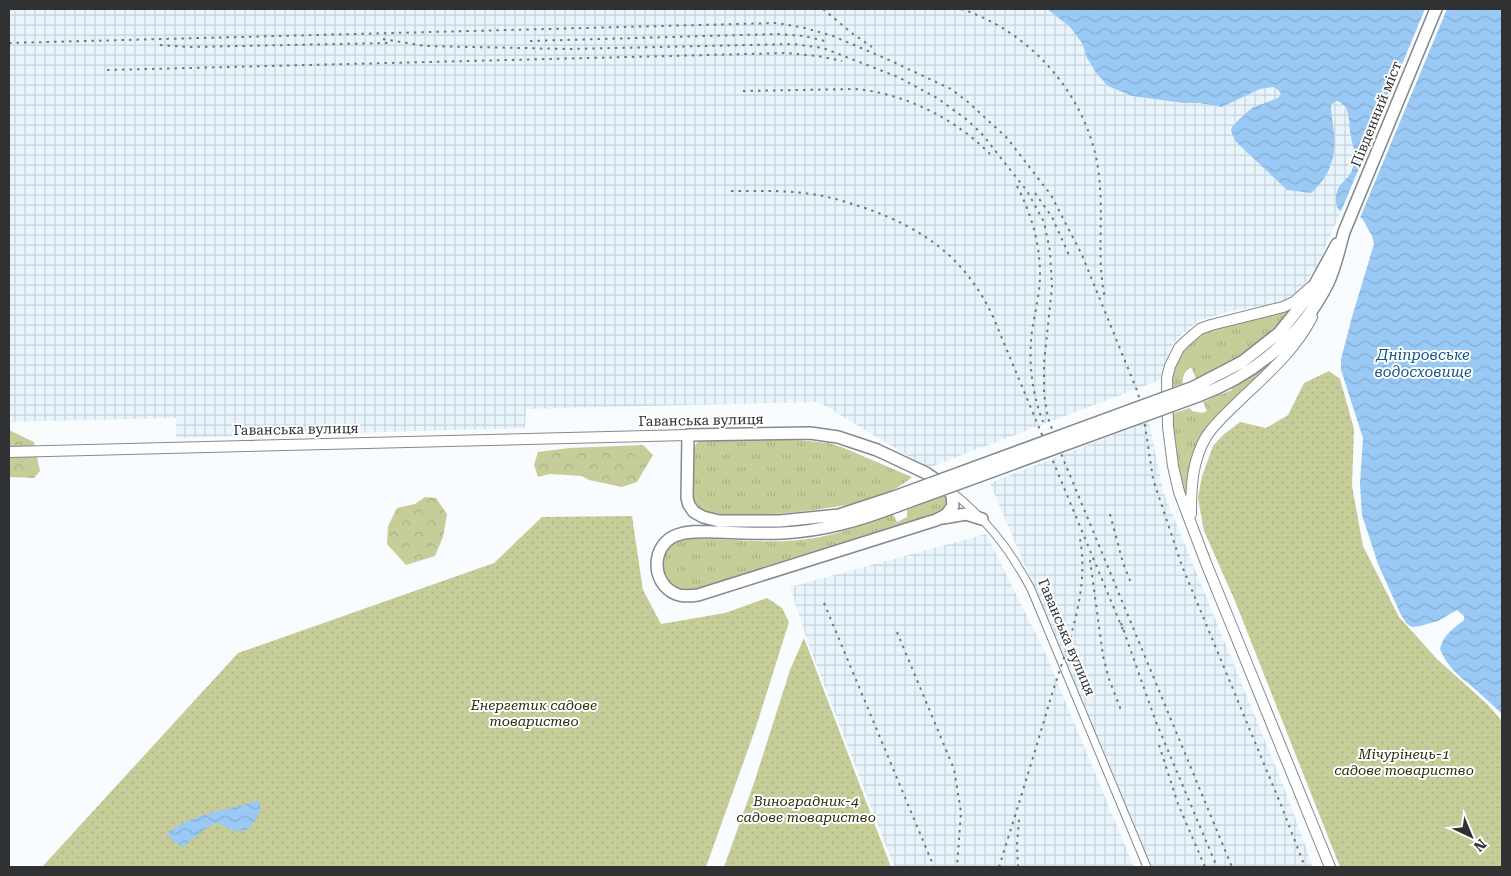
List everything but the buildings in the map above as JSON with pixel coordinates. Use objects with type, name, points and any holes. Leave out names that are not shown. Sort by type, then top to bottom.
[{"type":"main road","name":"Південний міст","points":[[1344,232],[1436,9]]},
{"type":"main road","points":[[1196,391],[1232,368],[1279,333],[1300,307],[1344,232]]},
{"type":"main road","points":[[1191,520],[1191,484],[1197,459],[1207,436],[1215,424],[1286,353],[1310,321],[1335,267],[1344,232]]},
{"type":"main road","points":[[1316,281],[1307,292],[1289,305],[1274,311],[1211,325],[1193,334],[1180,348],[1170,366],[1167,378],[1168,427],[1176,479],[1206,563],[1330,867]]},
{"type":"main road","points":[[688,434],[687,498],[694,512],[703,517],[719,521],[803,520],[839,515],[896,501],[1239,377],[1263,361],[1284,342],[1320,298]]},
{"type":"main road","name":"Гаванська вулиця","points":[[9,452],[688,434],[810,433],[838,437],[877,450],[911,464],[945,486]]},
{"type":"main road","points":[[936,520],[946,515],[953,506],[952,495],[945,486]]},
{"type":"main road","points":[[896,501],[857,521],[819,530],[782,533],[685,532],[668,538],[659,550],[656,566],[661,581],[666,587],[677,595],[687,596],[786,568],[936,520],[966,514],[982,518]]},
{"type":"street","name":"Гаванська вулиця","points":[[945,486],[982,518],[1008,548],[1031,589],[1147,867]]},
{"type":"shaded area","points":[[9,9],[1047,9],[1070,27],[1082,43],[1087,58],[1108,86],[1132,96],[1222,107],[1260,89],[1273,87],[1278,90],[1281,94],[1278,98],[1242,116],[1233,124],[1235,141],[1287,190],[1296,190],[1331,166],[1334,133],[1331,120],[1331,105],[1333,102],[1341,103],[1350,117],[1350,132],[1355,149],[1352,170],[1336,206],[1341,211],[1318,264],[1304,285],[1295,294],[1273,304],[1227,312],[1198,321],[1180,336],[1172,346],[1165,361],[1160,380],[928,468],[819,402],[526,409],[525,428],[176,438],[176,418],[9,422]]},
{"type":"shaded area","points":[[1149,421],[1163,491],[1286,792],[1313,867],[1152,867],[990,483]]},
{"type":"shaded area","points":[[986,534],[1044,650],[1134,867],[894,867],[808,643],[790,587]]},
{"type":"green space","points":[[1289,310],[1269,333],[1236,359],[1197,381],[1191,367],[1184,374],[1183,384],[1170,388],[1171,374],[1180,354],[1197,335],[1211,329]]},
{"type":"green space","points":[[1287,345],[1274,361],[1235,398],[1205,431],[1186,502],[1176,466],[1171,414],[1190,408],[1192,411],[1202,413],[1207,411],[1203,402],[1232,390],[1231,388],[1247,378]]},
{"type":"green space","name":"Мічурінець-1 садове товариство","points":[[1329,371],[1340,379],[1354,429],[1352,486],[1363,546],[1399,617],[1437,659],[1487,704],[1502,721],[1502,867],[1340,867],[1235,601],[1204,531],[1198,498],[1202,476],[1213,446],[1223,435],[1240,422],[1266,428],[1288,415],[1304,383]]},
{"type":"green space","points":[[9,430],[34,442],[40,471],[34,478],[9,477]]},
{"type":"green space","points":[[778,438],[829,443],[912,477],[905,483],[879,497],[815,510],[759,515],[733,515],[712,513],[696,506],[692,498],[693,449],[698,441],[702,439]]},
{"type":"green space","points":[[643,445],[653,455],[637,482],[622,487],[589,480],[582,476],[550,474],[538,477],[534,465],[538,452],[569,448]]},
{"type":"green space","points":[[947,495],[949,504],[943,512],[696,591],[684,592],[672,586],[667,581],[662,568],[662,554],[665,548],[671,543],[682,539],[793,541],[819,537],[851,529],[892,513],[897,522],[907,517],[907,510]]},
{"type":"green space","points":[[425,497],[436,498],[447,514],[443,537],[435,556],[406,565],[387,544],[388,526],[397,508],[415,504]]},
{"type":"green space","name":"Енергетик садове товариство","points":[[632,516],[643,590],[661,624],[725,613],[767,598],[782,608],[789,622],[756,727],[706,867],[42,867],[238,653],[494,563],[542,517]]},
{"type":"green space","name":"Виноградник-4 садове товариство","points":[[804,638],[891,867],[724,867],[754,783],[790,670]]},
{"type":"water","name":"Дніпровське водосховище","points":[[1047,9],[1502,9],[1502,714],[1455,672],[1440,649],[1446,636],[1464,620],[1464,616],[1457,610],[1438,621],[1412,627],[1407,624],[1378,564],[1362,515],[1360,484],[1363,438],[1341,370],[1341,359],[1374,244],[1372,236],[1362,218],[1342,211],[1336,205],[1336,194],[1350,174],[1354,164],[1354,150],[1347,110],[1337,101],[1331,105],[1335,142],[1333,158],[1323,180],[1311,193],[1287,190],[1235,141],[1231,130],[1233,125],[1252,108],[1278,98],[1281,94],[1278,90],[1273,87],[1260,89],[1222,107],[1132,96],[1108,86],[1097,74],[1087,58],[1082,43],[1070,27]]},
{"type":"water","points":[[256,801],[260,803],[260,811],[247,830],[234,831],[218,823],[206,828],[183,847],[173,841],[167,833],[177,826],[210,813]]},
{"type":"pier","points":[[1425,9],[1447,9],[1359,220],[1340,214]]},
{"type":"railway","points":[[823,9],[872,47]]},
{"type":"railway","points":[[961,9],[987,20],[1012,34],[1034,52],[1054,73],[1071,96],[1084,121],[1094,148],[1099,176],[1101,207],[1100,253],[1105,298]]},
{"type":"railway","points":[[9,43],[777,23],[833,36],[951,89],[1007,138],[1051,195],[1082,255],[1138,393],[1153,479],[1182,566],[1305,867]]},
{"type":"railway","points":[[530,41],[777,34],[804,36],[829,42]]},
{"type":"railway","points":[[383,39],[425,46],[570,49],[793,44],[823,48],[898,77],[937,98],[966,119],[982,134],[1027,191],[1044,222],[1050,251],[1052,287],[1044,363],[1044,394],[1048,418],[1232,867]]},
{"type":"railway","points":[[160,45],[190,47],[390,43]]},
{"type":"railway","points":[[107,70],[787,53],[842,61]]},
{"type":"railway","points":[[743,91],[855,89],[892,96],[910,102],[945,119],[976,141],[990,154]]},
{"type":"railway","points":[[1017,186],[1030,218],[1040,262],[1040,281],[1030,354],[1036,400],[1043,422]]},
{"type":"railway","points":[[731,191],[801,193],[817,195],[862,207],[884,215],[924,236],[957,263],[971,279],[994,319],[1123,630]]},
{"type":"railway","points":[[1035,193],[1052,217],[1069,255]]},
{"type":"railway","points":[[1110,514],[1123,563],[1131,583]]},
{"type":"railway","points":[[999,867],[1075,620],[1082,577],[1079,534]]},
{"type":"railway","points":[[1090,560],[1103,656],[1109,679],[1121,710]]},
{"type":"railway","points":[[824,603],[934,867]]},
{"type":"railway","points":[[1121,623],[1156,722],[1217,867]]},
{"type":"railway","points":[[897,632],[954,769],[961,812],[957,867]]},
{"type":"railway","points":[[1159,745],[1178,804],[1205,867]]},
{"type":"railway","points":[[1018,867],[1019,819]]}]
